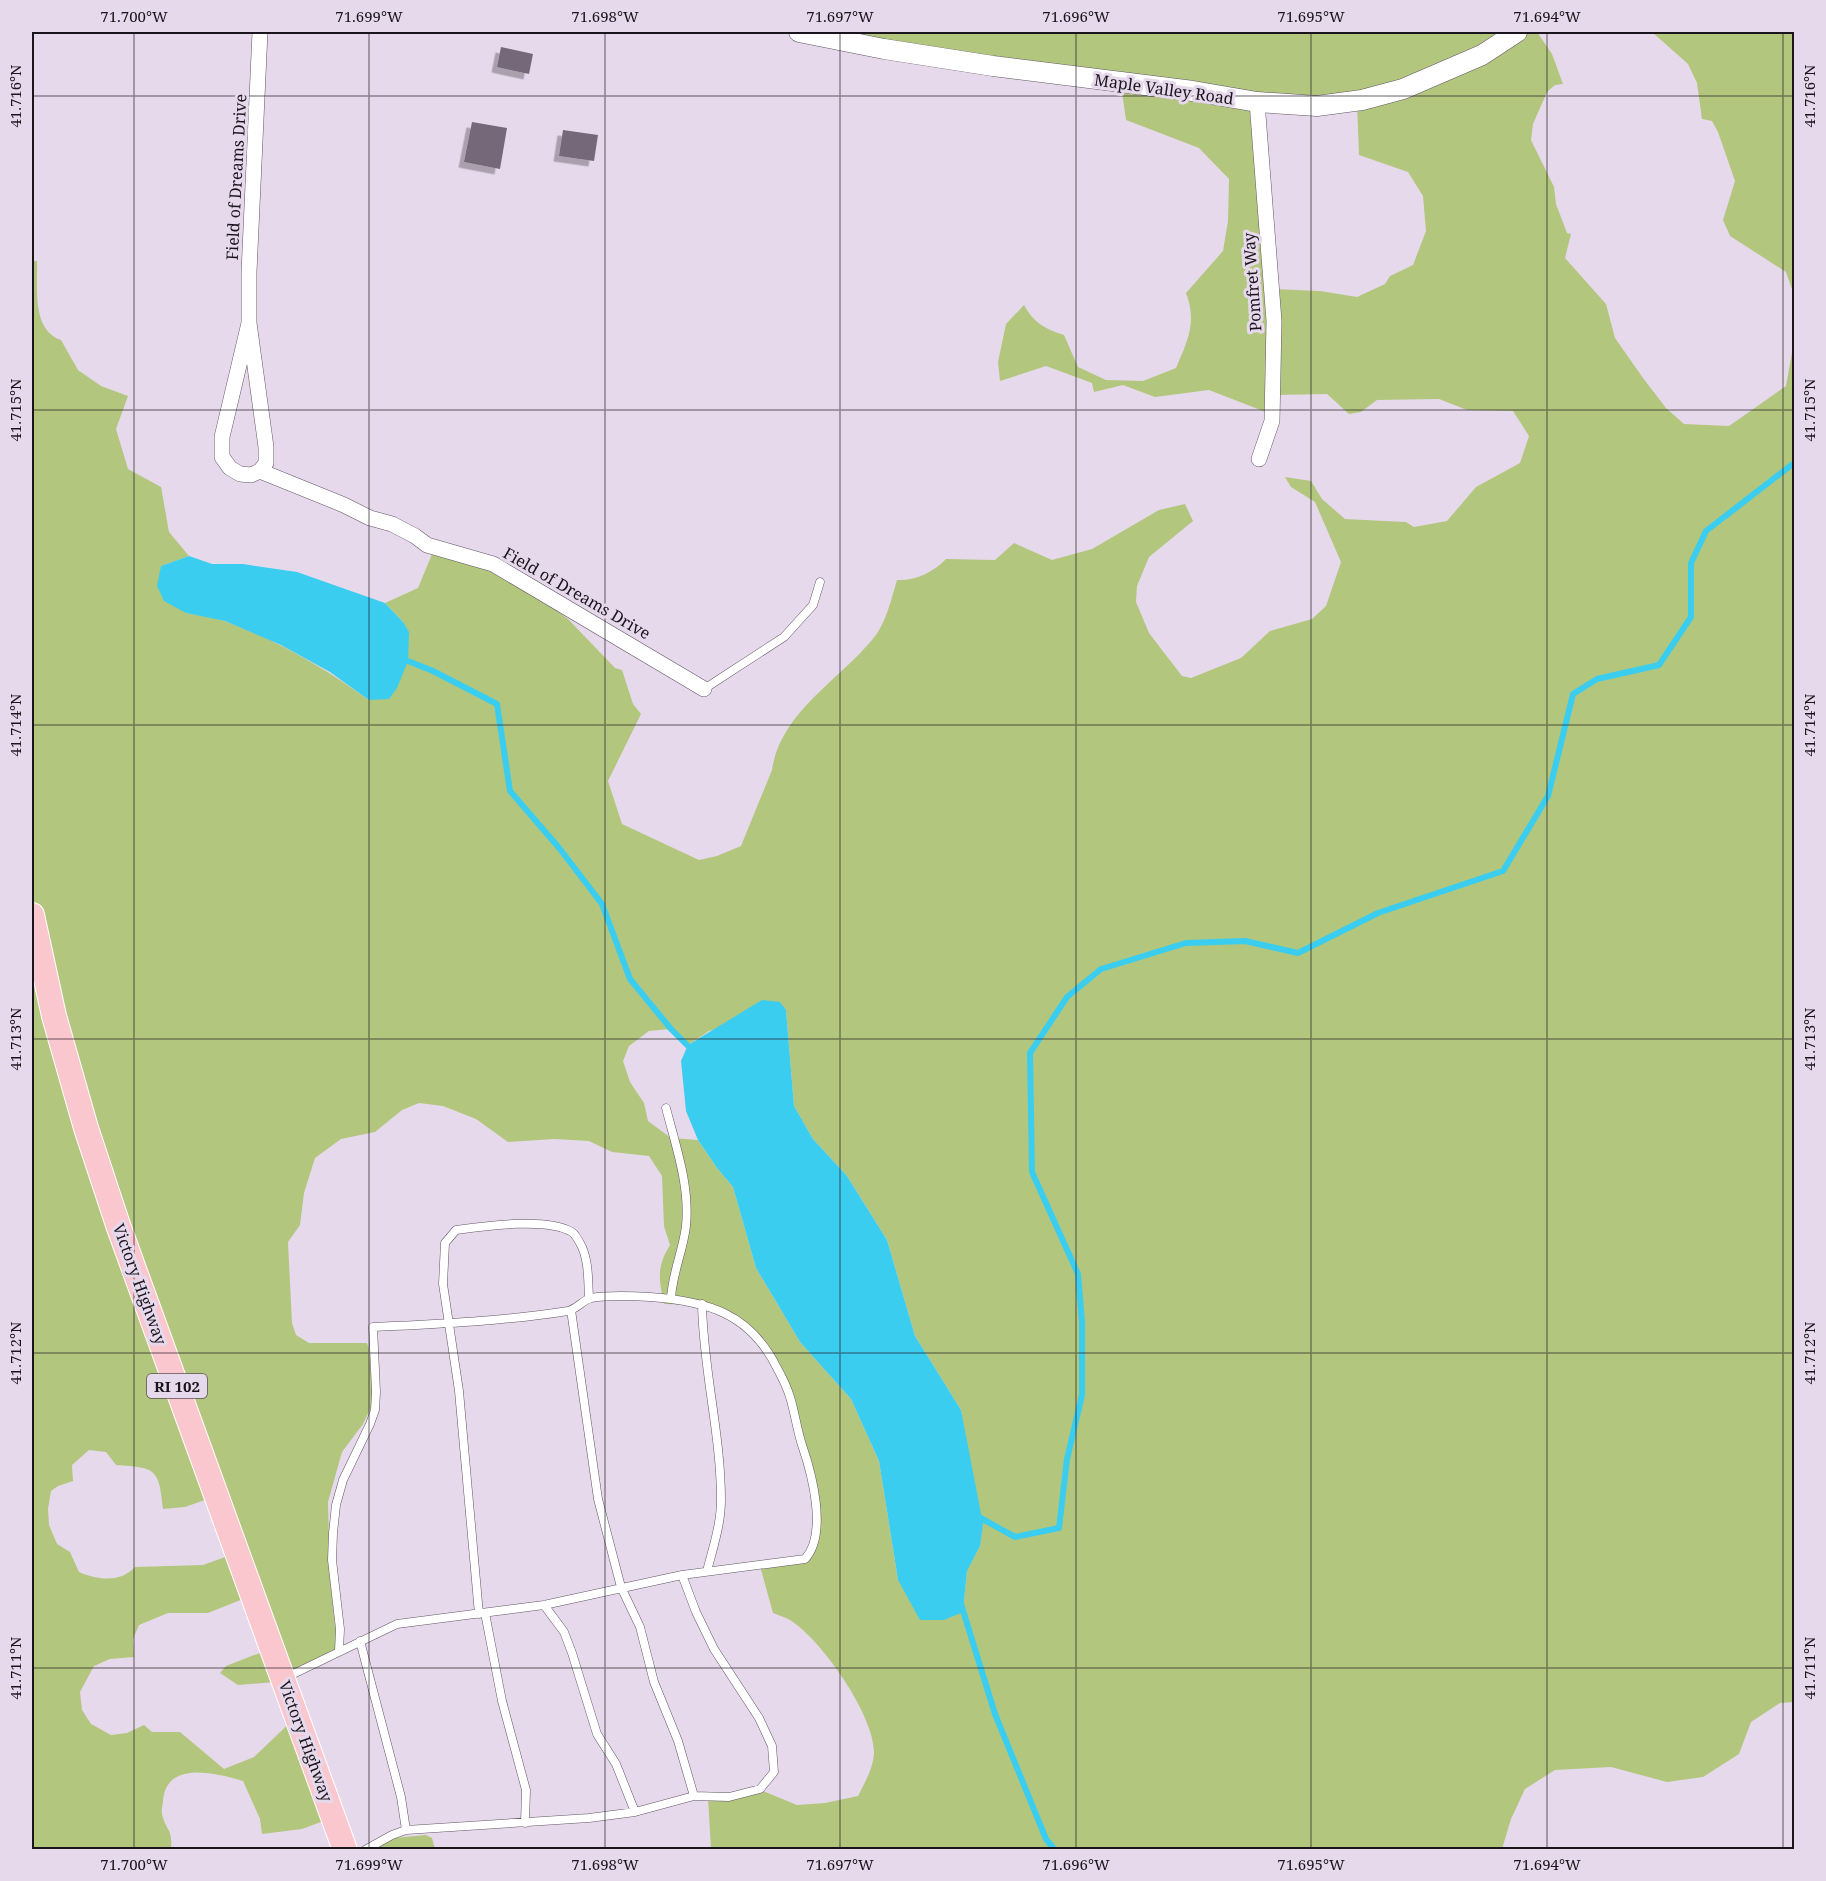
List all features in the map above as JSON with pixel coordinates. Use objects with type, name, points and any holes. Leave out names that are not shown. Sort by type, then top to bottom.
[{"type":"main road","name":"Victory Highway","points":[[32,915],[54,1016],[86,1128],[118,1225],[345,1850]]},
{"type":"street","name":"Field of Dreams Drive","points":[[249,323],[222,438],[222,457],[230,468],[240,474],[251,475],[260,471],[266,463],[266,447],[249,323],[249,272],[260,32]]},
{"type":"street","name":"Maple Valley Road","points":[[799,32],[884,49],[982,64],[1257,102],[1317,106],[1387,94],[1472,60],[1517,32]]},
{"type":"street","name":"Pomfret Way","points":[[1257,102],[1274,321],[1272,422],[1259,459]]},
{"type":"street","name":"Field of Dreams Drive","points":[[260,471],[370,518],[392,524],[427,545],[493,564],[704,689]]},
{"type":"lane","points":[[704,689],[784,637],[813,605],[820,582]]},
{"type":"lane","points":[[666,1108],[684,1178],[686,1206],[686,1225],[681,1253],[672,1281],[671,1299]]},
{"type":"lane","points":[[525,1823],[526,1790],[482,1613],[459,1391],[443,1284],[445,1243],[456,1230],[486,1226],[548,1224],[573,1233],[582,1246],[586,1259],[589,1298]]},
{"type":"lane","points":[[284,1678],[397,1624],[544,1605],[682,1575],[805,1558],[814,1543],[817,1517],[806,1458],[797,1432],[790,1398],[776,1365],[745,1326],[726,1313],[702,1304],[671,1299],[636,1296],[589,1298],[571,1310],[448,1323],[374,1327],[375,1410],[343,1480],[334,1524],[332,1560],[340,1629],[339,1651]]},
{"type":"lane","points":[[702,1304],[703,1339],[721,1501],[716,1541],[707,1571]]},
{"type":"lane","points":[[571,1310],[598,1498],[621,1587],[640,1627],[654,1682],[678,1741],[694,1796]]},
{"type":"lane","points":[[365,1850],[392,1834],[406,1830],[588,1818],[635,1812],[694,1796],[729,1797],[760,1789],[774,1772],[772,1746],[759,1718],[714,1649],[696,1612],[682,1575]]},
{"type":"lane","points":[[544,1605],[564,1632],[573,1653],[597,1734],[616,1764],[635,1812]]},
{"type":"lane","points":[[360,1641],[401,1797],[406,1830]]},
{"type":"green space","points":[[812,32],[1537,32],[1552,54],[1563,84],[1555,85],[1547,92],[1533,124],[1531,140],[1554,187],[1556,204],[1567,233],[1571,234],[1565,258],[1606,304],[1615,338],[1666,408],[1684,424],[1729,426],[1786,386],[1794,341],[1794,1702],[1780,1703],[1751,1722],[1739,1754],[1703,1777],[1667,1782],[1611,1767],[1555,1770],[1525,1789],[1511,1819],[1502,1849],[711,1849],[708,1798],[763,1791],[797,1805],[825,1803],[858,1796],[873,1759],[872,1737],[856,1700],[830,1661],[803,1630],[790,1620],[773,1613],[760,1566],[800,1562],[812,1553],[819,1513],[790,1392],[749,1326],[709,1305],[664,1304],[660,1274],[662,1260],[670,1245],[664,1226],[662,1176],[649,1156],[612,1152],[589,1141],[554,1139],[508,1142],[476,1119],[443,1106],[419,1103],[402,1110],[375,1132],[341,1139],[315,1158],[304,1193],[300,1225],[288,1242],[292,1323],[296,1335],[309,1343],[367,1343],[369,1349],[373,1403],[363,1424],[342,1452],[328,1502],[330,1579],[335,1626],[340,1647],[288,1681],[238,1685],[220,1673],[226,1666],[275,1647],[253,1595],[208,1613],[168,1613],[139,1625],[133,1639],[134,1657],[110,1659],[94,1666],[80,1692],[82,1710],[91,1724],[111,1735],[127,1733],[144,1725],[152,1732],[180,1732],[224,1769],[254,1757],[299,1714],[329,1819],[302,1829],[262,1834],[260,1819],[243,1781],[220,1775],[194,1773],[173,1779],[166,1788],[162,1812],[170,1834],[171,1849],[32,1850],[32,261],[37,261],[38,306],[45,327],[51,335],[61,340],[78,370],[101,386],[128,396],[116,429],[128,469],[161,487],[169,532],[189,556],[161,566],[186,613],[222,620],[265,638],[318,666],[369,700],[403,622],[385,603],[418,588],[435,547],[504,571],[568,619],[615,668],[622,670],[633,704],[641,714],[608,781],[622,824],[699,860],[717,856],[741,846],[786,731],[812,699],[877,634],[888,612],[897,580],[924,575],[946,559],[995,560],[1014,543],[1052,560],[1092,549],[1159,510],[1185,504],[1193,521],[1149,557],[1137,586],[1136,602],[1149,633],[1182,676],[1191,678],[1241,658],[1270,631],[1312,619],[1326,606],[1341,562],[1315,502],[1291,487],[1285,477],[1311,481],[1322,499],[1345,519],[1406,522],[1414,527],[1447,521],[1476,487],[1520,463],[1529,436],[1513,411],[1467,410],[1439,399],[1377,400],[1361,412],[1349,414],[1327,394],[1276,395],[1273,415],[1209,390],[1155,397],[1123,385],[1094,392],[1092,383],[1046,366],[1000,381],[998,362],[1006,324],[1024,305],[1041,324],[1064,335],[1078,367],[1106,380],[1143,381],[1176,368],[1184,349],[1191,322],[1186,293],[1223,251],[1228,221],[1229,179],[1199,148],[1126,120],[1121,85]],"holes":[[[1260,102],[1357,103],[1359,155],[1408,172],[1423,196],[1426,231],[1413,265],[1390,276],[1385,284],[1357,297],[1320,291],[1273,289]],[[786,1010],[794,1106],[813,1139],[847,1176],[887,1240],[915,1336],[961,1410],[980,1546],[967,1570],[963,1612],[898,1580],[879,1461],[851,1399],[800,1342],[756,1268],[733,1187],[698,1140],[671,1138],[648,1121],[644,1103],[630,1082],[623,1061],[629,1046],[649,1031],[671,1029],[688,1045],[709,1031]],[[89,1450],[106,1452],[116,1465],[147,1469],[157,1477],[163,1509],[185,1507],[219,1495],[239,1552],[203,1565],[135,1567],[116,1578],[94,1577],[79,1572],[70,1552],[57,1544],[49,1525],[48,1509],[51,1491],[73,1481],[72,1465]]]},
{"type":"green space","points":[[1652,32],[1794,32],[1794,295],[1786,272],[1730,236],[1723,220],[1735,181],[1718,132],[1712,121],[1702,119],[1697,83],[1688,64]]},
{"type":"green space","points":[[426,1835],[432,1838],[435,1849],[369,1850],[394,1838]]},
{"type":"water","points":[[189,556],[212,564],[243,564],[297,572],[385,603],[409,632],[408,661],[397,688],[389,699],[369,700],[330,672],[281,645],[225,621],[186,613],[164,601],[157,586],[161,566]]},
{"type":"water","points":[[762,1000],[780,1002],[786,1010],[794,1106],[813,1139],[847,1176],[887,1240],[915,1336],[961,1410],[983,1524],[980,1546],[967,1571],[963,1612],[944,1620],[920,1620],[898,1580],[879,1461],[851,1399],[800,1342],[756,1268],[733,1187],[698,1140],[686,1111],[681,1061],[688,1045]]},
{"type":"building","points":[[501,47],[533,54],[529,74],[497,67]]},
{"type":"building","points":[[472,122],[507,128],[500,169],[464,162]]},
{"type":"building","points":[[563,130],[598,135],[594,161],[559,156]]},
{"type":"waterway","points":[[977,1516],[1015,1537],[1059,1528],[1067,1459],[1082,1395],[1082,1322],[1078,1274],[1032,1172],[1030,1053],[1067,997],[1101,969],[1186,943],[1245,941],[1298,953],[1378,913],[1503,871],[1548,796],[1573,694],[1597,679],[1659,665],[1691,617],[1691,563],[1706,531],[1794,463]]},
{"type":"waterway","points":[[408,661],[433,671],[497,704],[510,791],[560,849],[602,904],[630,979],[671,1029],[693,1051]]},
{"type":"waterway","points":[[961,1604],[995,1714],[1046,1839],[1055,1850]]}]
